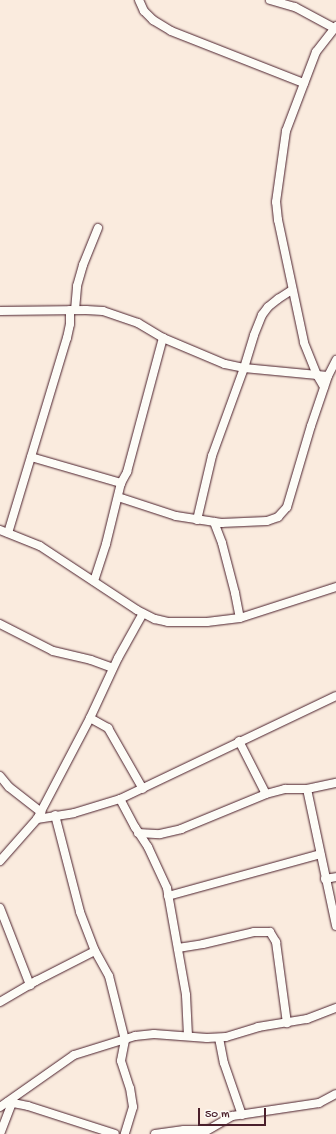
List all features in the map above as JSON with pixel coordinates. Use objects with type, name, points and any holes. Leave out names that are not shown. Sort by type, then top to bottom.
[{"type":"street","points":[[139,0],[144,11],[153,20],[171,31],[304,83]]},
{"type":"street","points":[[270,0],[295,7],[335,27],[316,52],[286,131],[276,202],[278,220],[304,342],[317,375],[324,388]]},
{"type":"street","points":[[8,533],[67,338],[77,286],[83,265],[98,228]]},
{"type":"street","points":[[197,520],[212,456],[262,315],[278,299],[292,290]]},
{"type":"street","points":[[0,311],[103,311],[138,323],[163,338],[225,364],[244,368],[328,376]]},
{"type":"street","points":[[94,581],[121,483],[127,472],[163,338]]},
{"type":"street","points":[[118,497],[176,516],[197,520],[214,522],[267,521],[278,517],[287,508],[302,454],[328,376],[336,360]]},
{"type":"street","points":[[31,457],[121,483]]},
{"type":"street","points":[[214,522],[222,543],[240,618]]},
{"type":"street","points":[[0,530],[40,546],[143,613],[168,622],[208,622],[240,618],[336,587]]},
{"type":"street","points":[[0,860],[39,815],[90,718],[113,668],[143,613]]},
{"type":"street","points":[[0,624],[53,651],[91,660],[113,668]]},
{"type":"street","points":[[0,776],[9,787],[39,815],[74,813],[120,799],[336,696]]},
{"type":"street","points":[[90,718],[108,728],[142,789]]},
{"type":"street","points":[[239,741],[266,794]]},
{"type":"street","points":[[138,833],[160,834],[181,829],[266,794],[285,790],[307,789],[336,783]]},
{"type":"street","points":[[307,789],[336,926]]},
{"type":"street","points":[[120,799],[160,871],[168,896],[186,995],[188,1036]]},
{"type":"street","points":[[55,815],[80,912],[95,951],[109,976],[125,1040],[121,1061],[130,1088],[133,1108],[125,1134]]},
{"type":"street","points":[[168,896],[320,854]]},
{"type":"street","points":[[325,879],[336,876]]},
{"type":"street","points":[[0,908],[30,984]]},
{"type":"street","points":[[178,948],[203,944],[254,932],[270,932],[276,942],[287,1023]]},
{"type":"street","points":[[0,1002],[30,984],[95,951]]},
{"type":"street","points":[[0,1107],[10,1102],[74,1055],[144,1034],[219,1038],[258,1027],[307,1019],[336,1008]]},
{"type":"street","points":[[219,1038],[224,1063],[242,1115]]},
{"type":"street","points":[[155,1134],[184,1130],[204,1132],[232,1116],[319,1102],[336,1094]]},
{"type":"street","points":[[0,1134],[10,1102]]},
{"type":"street","points":[[10,1102],[34,1108],[115,1134]]}]
